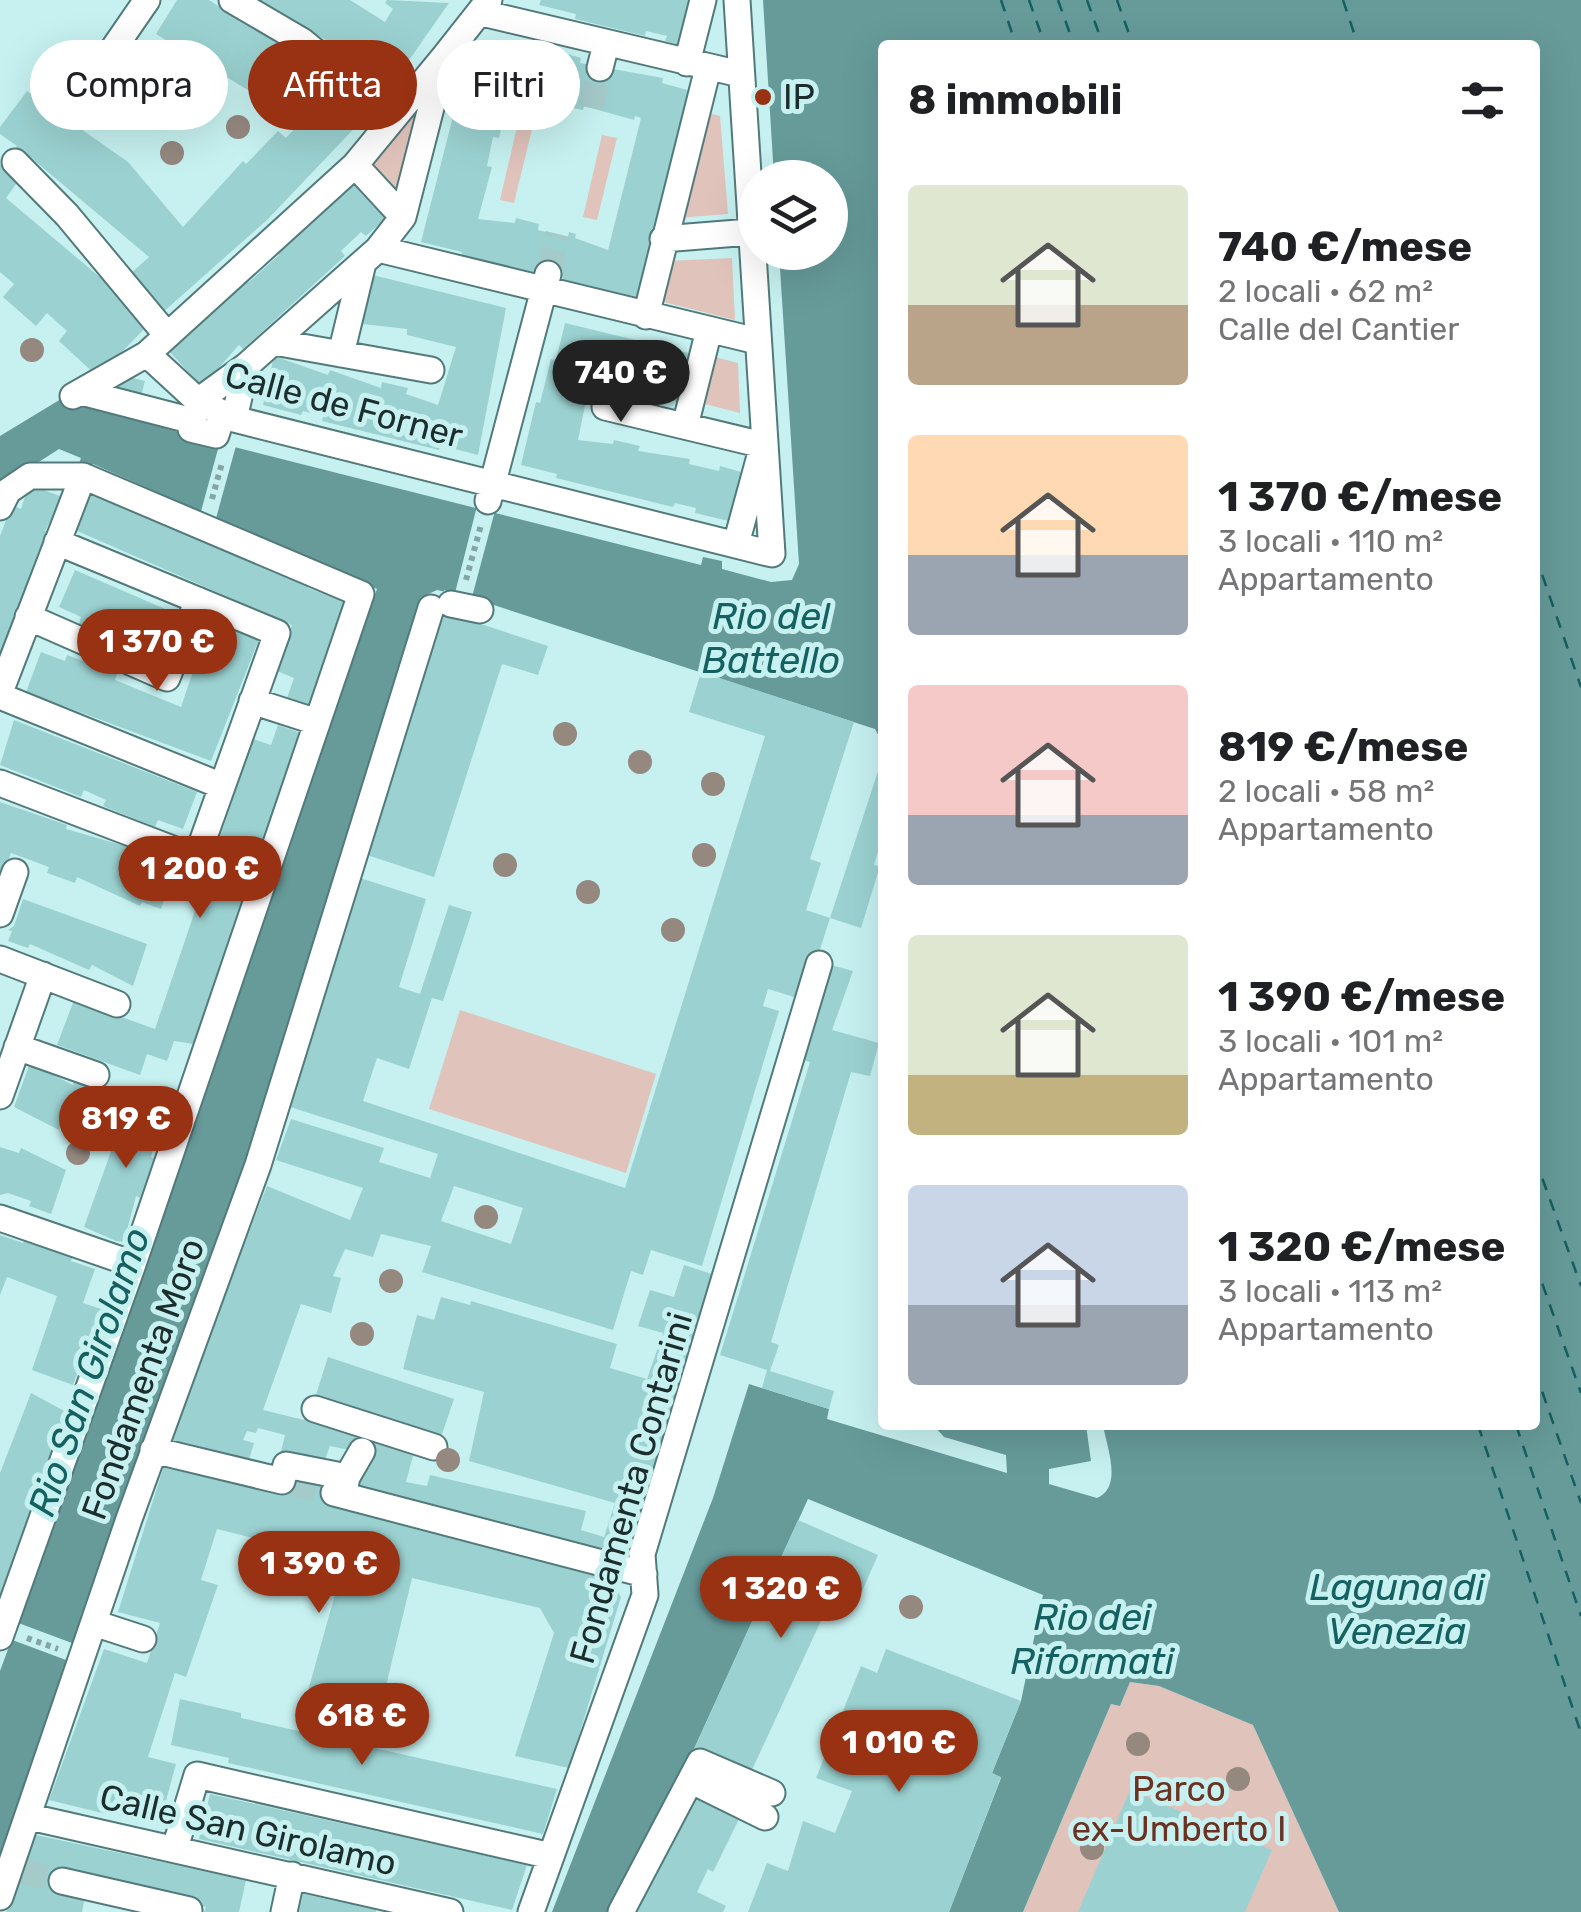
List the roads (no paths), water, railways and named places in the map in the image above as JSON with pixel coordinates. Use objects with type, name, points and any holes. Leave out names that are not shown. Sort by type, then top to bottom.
[{"type":"street","points":[[119,40],[147,0]]},
{"type":"street","points":[[232,0],[299,40]]},
{"type":"street","points":[[646,316],[698,66],[703,0]]},
{"type":"street","points":[[737,0],[745,160]]},
{"type":"street","points":[[458,40],[486,7],[603,56],[740,74]]},
{"type":"street","points":[[417,88],[437,65]]},
{"type":"street","points":[[382,130],[355,165],[147,354],[118,370],[93,394],[195,411],[370,256],[403,217],[437,84]]},
{"type":"street","points":[[8,156],[67,214],[166,334]]},
{"type":"street","points":[[355,165],[403,217]]},
{"type":"street","points":[[663,239],[738,233]]},
{"type":"street","points":[[370,256],[546,282],[646,316],[757,341]]},
{"type":"street","points":[[341,354],[370,256]]},
{"type":"street","points":[[736,544],[764,446],[752,270]]},
{"type":"street","points":[[490,490],[546,282]]},
{"type":"street","points":[[685,426],[710,330]]},
{"type":"street","points":[[274,342],[432,370]]},
{"type":"street","name":"Calle de Forner","points":[[147,354],[195,411],[229,416],[490,490],[772,554],[764,446]]},
{"type":"street","points":[[229,416],[246,366]]},
{"type":"street","points":[[605,408],[764,446]]},
{"type":"street","points":[[0,507],[8,491],[30,476],[82,476],[360,594],[257,886],[133,1264],[0,1637]]},
{"type":"street","points":[[82,476],[0,694],[222,786]]},
{"type":"street","points":[[0,783],[202,864],[222,786],[277,633],[57,542]]},
{"type":"street","points":[[28,617],[167,678],[198,600]]},
{"type":"street","name":"Fondamenta Moro","points":[[0,1898],[17,1869],[82,1658],[258,1165],[441,606],[480,610]]},
{"type":"street","points":[[252,701],[316,722]]},
{"type":"street","points":[[0,914],[15,872]]},
{"type":"street","points":[[0,960],[118,1004]]},
{"type":"street","name":"Fondamenta Contarini","points":[[530,1912],[645,1594],[642,1554],[818,964]]},
{"type":"street","points":[[0,1096],[42,976]]},
{"type":"street","points":[[17,1047],[96,1075]]},
{"type":"street","points":[[0,1218],[133,1264]]},
{"type":"street","points":[[315,1409],[434,1447]]},
{"type":"street","points":[[154,1450],[317,1482],[644,1574]]},
{"type":"street","points":[[317,1482],[362,1452]]},
{"type":"street","points":[[94,1623],[143,1638]]},
{"type":"street","points":[[622,1912],[700,1762],[762,1802]]},
{"type":"street","points":[[175,1848],[197,1775],[551,1856]]},
{"type":"street","name":"Calle San Girolamo","points":[[30,1817],[450,1912]]},
{"type":"street","points":[[284,1912],[292,1876]]},
{"type":"street","points":[[62,1881],[189,1910]]},
{"type":"water","points":[[763,0],[1581,0],[1581,1912],[1339,1912],[1253,1725],[1159,1686],[1130,1682],[1120,1706],[1111,1704],[1023,1912],[949,1912],[1001,1778],[992,1773],[1021,1701],[1043,1595],[808,1499],[694,1749],[613,1912],[552,1912],[713,1498],[749,1384],[829,1409],[827,1419],[1007,1473],[1006,1455],[944,1437],[938,1430],[1087,1430],[1091,1461],[1049,1469],[1049,1484],[1097,1498],[1105,1493],[1111,1476],[1104,1430],[1540,1430],[1540,40],[878,40],[878,735],[875,729],[472,598],[437,590],[424,596],[250,1150],[0,1858],[0,1671],[87,1435],[377,589],[93,464],[91,468],[79,463],[81,458],[59,449],[0,487],[0,436],[61,399],[199,438],[701,565],[703,557],[722,561],[722,569],[771,582],[792,580],[799,564],[780,270],[848,270],[848,160],[773,160]]},
{"type":"tunnel","points":[[591,108],[600,68]]},
{"type":"tunnel","points":[[548,274],[558,234]]},
{"type":"tunnel","points":[[207,870],[252,885]]},
{"type":"tunnel","points":[[291,1483],[334,1493]]},
{"type":"tunnel","points":[[22,1871],[62,1881]]},
{"type":"place","name":"IP","points":[[763,97]]},
{"type":"water label","name":"Rio del Battello","points":[[771,638]]},
{"type":"water label","name":"Rio San Girolamo","points":[[89,1372]]},
{"type":"water label","name":"Laguna di Venezia","points":[[1397,1609]]},
{"type":"water label","name":"Rio dei Riformati","points":[[1092,1639]]},
{"type":"park label","name":"Parco ex-Umberto I","points":[[1179,1809]]}]
